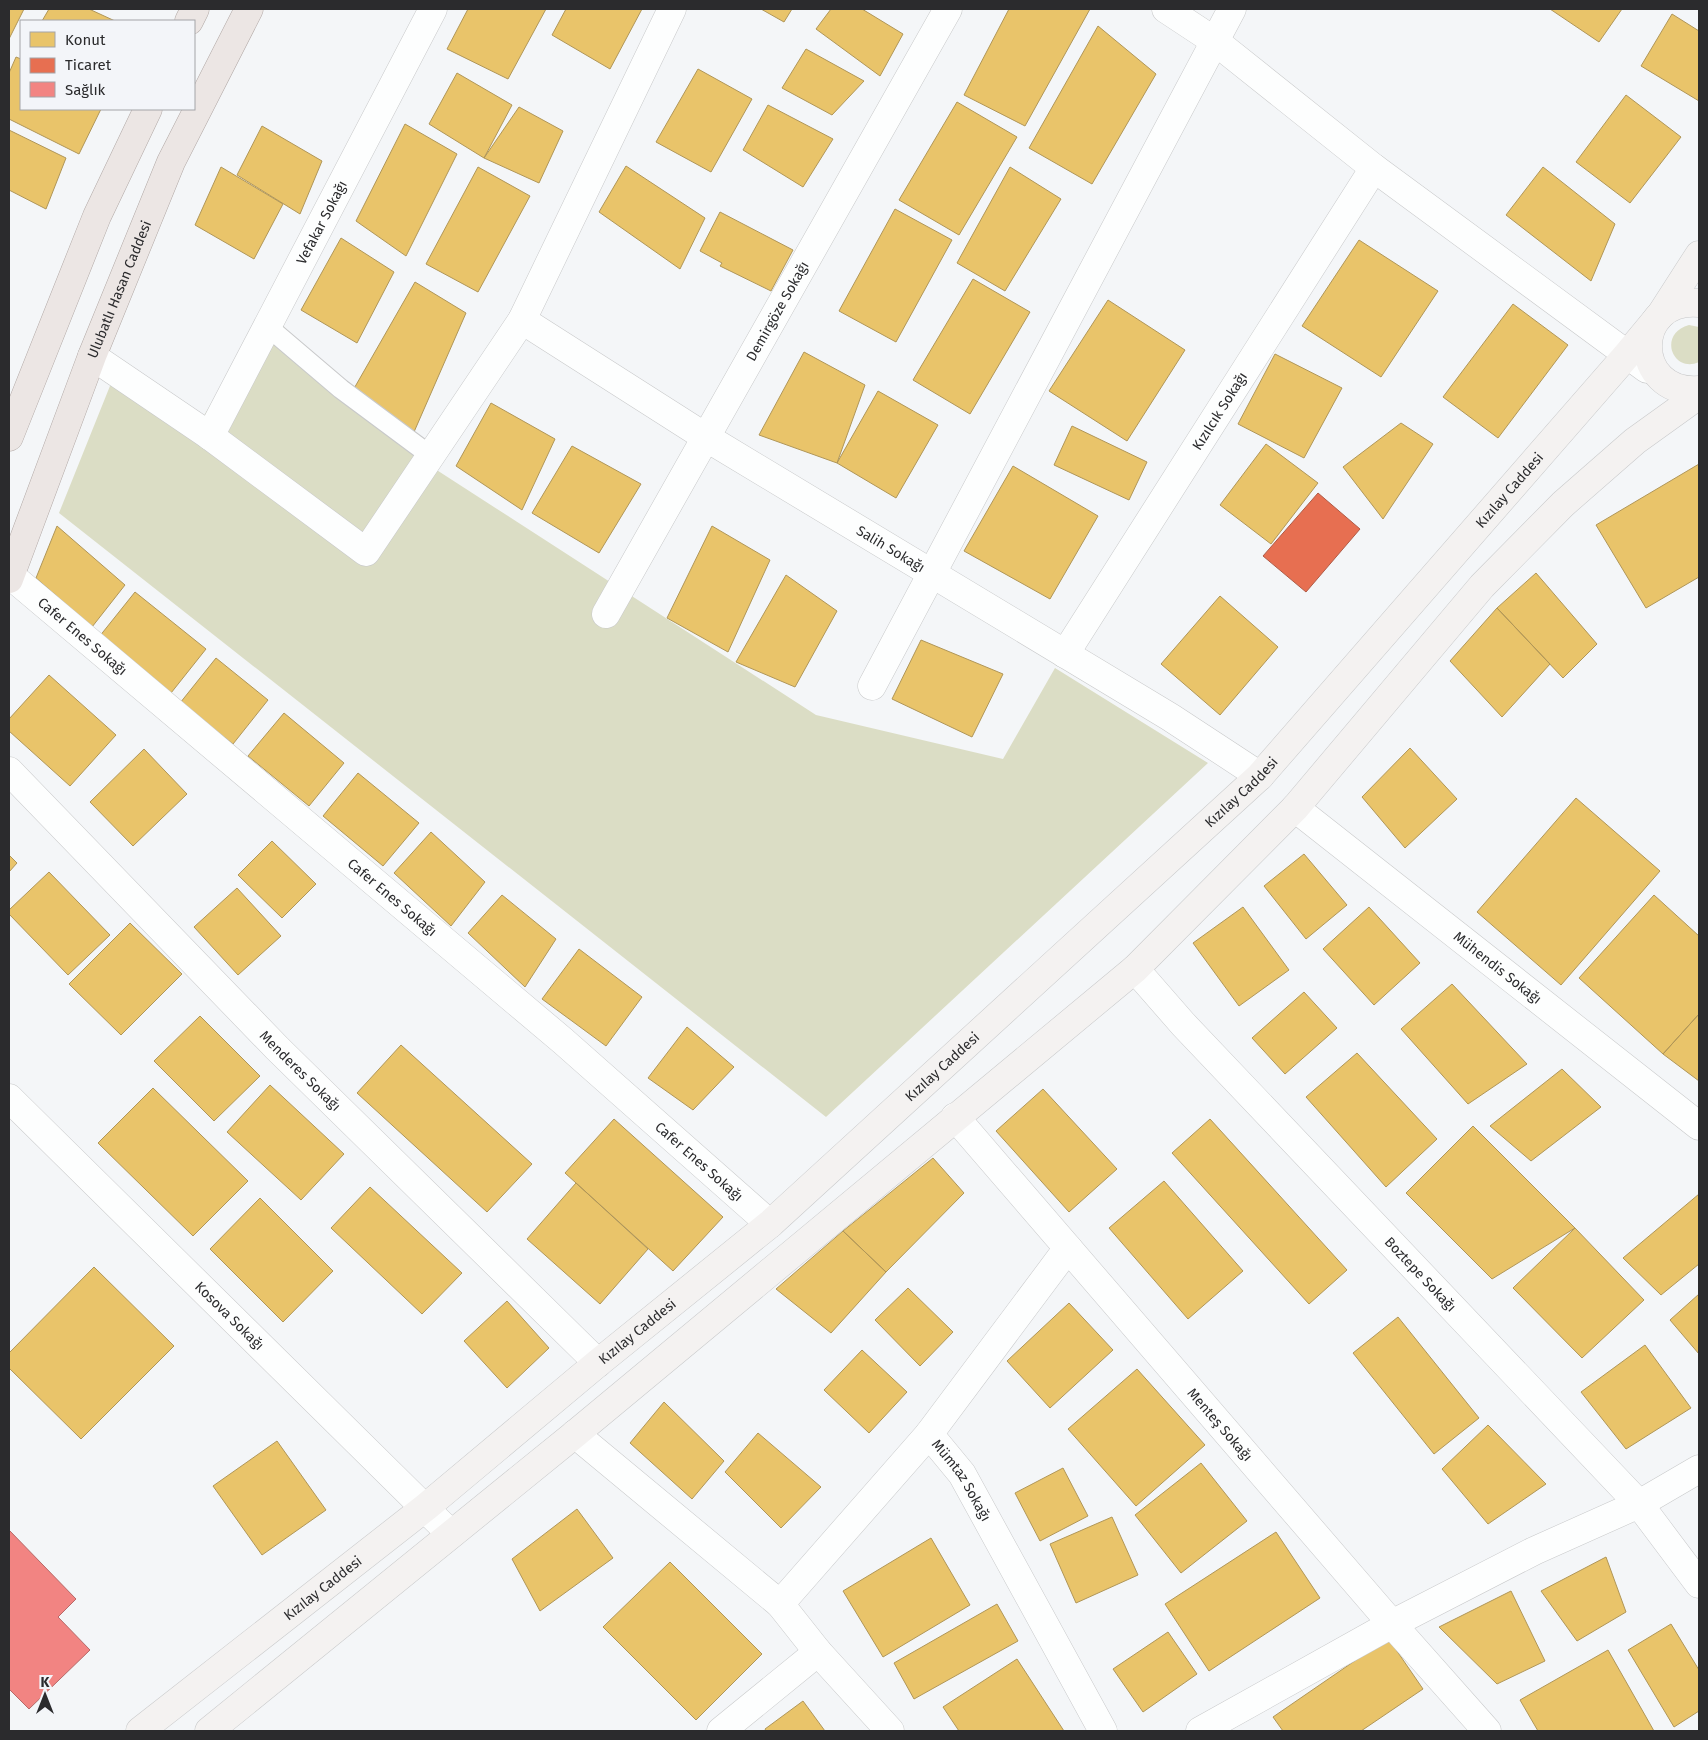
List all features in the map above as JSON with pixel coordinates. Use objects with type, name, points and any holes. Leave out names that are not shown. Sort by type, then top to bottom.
[{"type":"main road","name":"Ulubatlı Hasan Caddesi","points":[[10,577],[92,356],[171,162],[248,9]]},
{"type":"main road","points":[[9,437],[97,216],[148,110]]},
{"type":"main road","points":[[1699,254],[1652,326],[1648,347],[1653,369],[1663,380],[1674,387],[1686,391],[1699,390]]},
{"type":"main road","points":[[1661,314],[1675,305],[1688,302],[1699,303]]},
{"type":"main road","name":"Kızılay Caddesi","points":[[140,1731],[426,1508],[598,1363],[770,1224],[1260,776],[1661,314]]},
{"type":"main road","points":[[209,1731],[575,1434],[955,1117],[1135,970],[1295,808],[1482,586],[1563,504],[1635,441],[1699,395]]},
{"type":"street","name":"Vefakar Sokağı","points":[[210,436],[433,9]]},
{"type":"street","points":[[92,356],[210,436],[366,552],[522,320],[672,9]]},
{"type":"street","name":"Demirgöze Sokağı","points":[[606,614],[948,9]]},
{"type":"street","points":[[1166,9],[1216,42],[1374,168],[1663,380]]},
{"type":"street","points":[[872,686],[1232,9]]},
{"type":"street","name":"Kızılcık Sokağı","points":[[1065,654],[1374,168]]},
{"type":"street","points":[[1588,326],[1612,333],[1625,331],[1640,327],[1661,314]]},
{"type":"street","name":"Salih Sokağı","points":[[522,320],[707,438],[1170,717],[1260,776]]},
{"type":"street","name":"Cafer Enes Sokağı","points":[[10,577],[563,1041],[770,1224]]},
{"type":"street","name":"Menderes Sokağı","points":[[9,772],[277,1048],[598,1363]]},
{"type":"street","name":"Mühendis Sokağı","points":[[1295,808],[1699,1126]]},
{"type":"street","name":"Boztepe Sokağı","points":[[1135,970],[1183,1024],[1639,1504],[1699,1584]]},
{"type":"street","name":"Kosova Sokağı","points":[[9,1098],[451,1534]]},
{"type":"street","name":"Menteş Sokağı","points":[[955,1117],[1392,1624],[1487,1731]]},
{"type":"street","name":"Mümtaz Sokağı","points":[[1068,1248],[929,1434],[962,1474],[1103,1731]]},
{"type":"street","points":[[575,1434],[780,1604],[818,1652],[890,1731]]},
{"type":"street","points":[[780,1604],[929,1434]]},
{"type":"street","points":[[1200,1731],[1392,1624],[1534,1552],[1639,1504],[1699,1469]]},
{"type":"street","points":[[721,1731],[818,1652]]},
{"type":"lane","points":[[267,326],[341,389],[431,456]]},
{"type":"green space","points":[[267,310],[415,456],[816,715],[1003,759],[1055,668],[1208,763],[826,1117],[59,513],[120,361],[202,419]]},
{"type":"green space","points":[[1689,325],[1699,327],[1699,362],[1690,364],[1682,363],[1676,358],[1671,344],[1673,336],[1679,330]]},
{"type":"building: Konut","points":[[9,9],[24,9],[9,39]]},
{"type":"building: Konut","points":[[49,9],[89,9],[113,20],[43,20]]},
{"type":"building: Konut","points":[[468,9],[546,9],[508,79],[447,49]]},
{"type":"building: Konut","points":[[566,9],[642,9],[610,69],[552,35]]},
{"type":"building: Konut","points":[[761,9],[792,9],[784,22]]},
{"type":"building: Konut","points":[[831,9],[862,9],[903,34],[880,76],[816,29]]},
{"type":"building: Konut","points":[[1009,9],[1090,9],[1025,126],[964,95]]},
{"type":"building: Konut","points":[[1550,9],[1622,9],[1599,42]]},
{"type":"building: Konut","points":[[1672,14],[1699,31],[1699,101],[1641,66]]},
{"type":"building: Konut","points":[[1098,26],[1156,74],[1092,184],[1029,148]]},
{"type":"building: Konut","points":[[806,49],[864,81],[832,115],[782,88]]},
{"type":"building: Konut","points":[[16,57],[20,59],[20,110],[101,110],[79,154],[9,119],[9,73]]},
{"type":"building: Konut","points":[[698,69],[752,99],[711,172],[656,142]]},
{"type":"building: Konut","points":[[457,73],[512,105],[484,158],[429,124]]},
{"type":"building: Konut","points":[[1626,95],[1681,137],[1630,203],[1576,162]]},
{"type":"building: Konut","points":[[957,102],[1017,137],[959,235],[899,200]]},
{"type":"building: Konut","points":[[768,105],[833,139],[803,187],[743,150]]},
{"type":"building: Konut","points":[[519,107],[563,131],[539,183],[484,158]]},
{"type":"building: Konut","points":[[405,124],[457,154],[406,256],[356,221]]},
{"type":"building: Konut","points":[[262,126],[322,161],[300,214],[237,175]]},
{"type":"building: Konut","points":[[9,130],[66,158],[46,209],[9,190]]},
{"type":"building: Konut","points":[[626,166],[705,218],[680,269],[599,212]]},
{"type":"building: Konut","points":[[221,167],[283,204],[254,259],[195,225]]},
{"type":"building: Konut","points":[[478,167],[530,196],[478,292],[426,264]]},
{"type":"building: Konut","points":[[1010,167],[1061,199],[1005,291],[957,263]]},
{"type":"building: Konut","points":[[1543,167],[1615,224],[1591,281],[1506,215]]},
{"type":"building: Konut","points":[[895,209],[952,240],[896,342],[839,311]]},
{"type":"building: Konut","points":[[720,212],[793,250],[771,291],[720,266],[722,263],[700,251]]},
{"type":"building: Konut","points":[[341,238],[394,272],[357,343],[301,310]]},
{"type":"building: Konut","points":[[1359,240],[1438,291],[1381,377],[1302,326]]},
{"type":"building: Konut","points":[[973,279],[1030,312],[970,414],[913,380]]},
{"type":"building: Konut","points":[[415,282],[466,313],[414,432],[352,392]]},
{"type":"building: Konut","points":[[1108,300],[1185,350],[1127,441],[1049,391]]},
{"type":"building: Konut","points":[[1513,304],[1568,345],[1498,438],[1443,397]]},
{"type":"building: Konut","points":[[804,352],[865,385],[837,463],[759,435]]},
{"type":"building: Konut","points":[[1275,354],[1342,388],[1304,458],[1238,424]]},
{"type":"building: Konut","points":[[878,391],[938,425],[896,498],[837,463]]},
{"type":"building: Konut","points":[[491,403],[555,439],[522,510],[456,466]]},
{"type":"building: Konut","points":[[1401,423],[1433,444],[1383,519],[1343,467]]},
{"type":"building: Konut","points":[[1072,426],[1147,462],[1129,500],[1054,465]]},
{"type":"building: Konut","points":[[1266,444],[1318,483],[1271,544],[1220,505]]},
{"type":"building: Konut","points":[[572,446],[641,484],[599,553],[532,513]]},
{"type":"building: Konut","points":[[1699,464],[1699,577],[1646,608],[1596,525]]},
{"type":"building: Konut","points":[[1013,466],[1098,516],[1050,599],[964,551]]},
{"type":"building: Konut","points":[[57,526],[125,585],[92,627],[36,578]]},
{"type":"building: Konut","points":[[712,526],[770,560],[728,652],[667,618]]},
{"type":"building: Konut","points":[[1536,573],[1597,644],[1563,678],[1497,608]]},
{"type":"building: Konut","points":[[786,575],[837,611],[795,687],[736,662]]},
{"type":"building: Konut","points":[[135,592],[206,649],[171,693],[99,637]]},
{"type":"building: Konut","points":[[1220,596],[1278,647],[1220,715],[1161,664]]},
{"type":"building: Konut","points":[[1497,608],[1550,664],[1502,717],[1450,661]]},
{"type":"building: Konut","points":[[921,640],[1003,674],[972,737],[892,699]]},
{"type":"building: Konut","points":[[216,658],[268,700],[233,744],[180,703]]},
{"type":"building: Konut","points":[[49,675],[116,735],[70,786],[9,731],[9,719]]},
{"type":"building: Konut","points":[[284,713],[344,763],[309,806],[248,756]]},
{"type":"building: Konut","points":[[1410,748],[1457,799],[1405,848],[1362,797]]},
{"type":"building: Konut","points":[[144,749],[187,794],[133,846],[90,802]]},
{"type":"building: Konut","points":[[358,773],[419,823],[383,866],[323,816]]},
{"type":"building: Konut","points":[[1576,798],[1660,871],[1561,985],[1477,912]]},
{"type":"building: Konut","points":[[431,832],[485,882],[451,926],[394,873]]},
{"type":"building: Konut","points":[[272,841],[316,884],[282,918],[238,875]]},
{"type":"building: Konut","points":[[1304,854],[1347,905],[1306,939],[1264,886]]},
{"type":"building: Konut","points":[[9,855],[17,863],[9,872]]},
{"type":"building: Konut","points":[[49,872],[110,935],[68,975],[9,914],[9,910]]},
{"type":"building: Konut","points":[[237,888],[281,936],[238,975],[194,927]]},
{"type":"building: Konut","points":[[502,895],[556,939],[525,987],[468,933]]},
{"type":"building: Konut","points":[[1654,895],[1699,936],[1699,1014],[1663,1054],[1579,978]]},
{"type":"building: Konut","points":[[1243,907],[1289,970],[1239,1006],[1193,943]]},
{"type":"building: Konut","points":[[1369,907],[1420,963],[1374,1005],[1323,949]]},
{"type":"building: Konut","points":[[130,923],[182,974],[121,1035],[69,984]]},
{"type":"building: Konut","points":[[579,949],[642,997],[606,1046],[542,999]]},
{"type":"building: Konut","points":[[1452,984],[1527,1064],[1468,1104],[1401,1029]]},
{"type":"building: Konut","points":[[1304,992],[1337,1028],[1285,1074],[1252,1038]]},
{"type":"building: Konut","points":[[1699,1014],[1699,1081],[1663,1054]]},
{"type":"building: Konut","points":[[200,1016],[260,1076],[214,1121],[154,1061]]},
{"type":"building: Konut","points":[[687,1027],[734,1067],[693,1110],[648,1078]]},
{"type":"building: Konut","points":[[401,1045],[532,1164],[487,1212],[357,1093]]},
{"type":"building: Konut","points":[[1357,1053],[1437,1139],[1386,1187],[1306,1097]]},
{"type":"building: Konut","points":[[1562,1069],[1601,1107],[1531,1161],[1490,1126]]},
{"type":"building: Konut","points":[[270,1085],[344,1154],[301,1200],[227,1132]]},
{"type":"building: Konut","points":[[153,1088],[248,1181],[193,1236],[98,1143]]},
{"type":"building: Konut","points":[[1043,1089],[1117,1169],[1069,1212],[996,1131]]},
{"type":"building: Konut","points":[[614,1119],[723,1217],[673,1271],[565,1173]]},
{"type":"building: Konut","points":[[1210,1119],[1347,1270],[1309,1304],[1172,1153]]},
{"type":"building: Konut","points":[[1473,1126],[1575,1228],[1492,1279],[1406,1193]]},
{"type":"building: Konut","points":[[933,1158],[964,1193],[886,1272],[843,1231]]},
{"type":"building: Konut","points":[[1164,1181],[1243,1271],[1188,1319],[1109,1228]]},
{"type":"building: Konut","points":[[576,1183],[648,1249],[600,1304],[527,1239]]},
{"type":"building: Konut","points":[[370,1187],[462,1273],[422,1314],[331,1228]]},
{"type":"building: Konut","points":[[1699,1194],[1699,1264],[1661,1295],[1623,1258]]},
{"type":"building: Konut","points":[[260,1198],[333,1271],[283,1322],[210,1249]]},
{"type":"building: Konut","points":[[1575,1228],[1644,1300],[1582,1358],[1513,1288]]},
{"type":"building: Konut","points":[[843,1231],[886,1272],[831,1333],[776,1289]]},
{"type":"building: Konut","points":[[94,1267],[174,1346],[81,1439],[9,1368],[9,1353]]},
{"type":"building: Konut","points":[[908,1288],[953,1332],[920,1366],[875,1320]]},
{"type":"building: Konut","points":[[1699,1294],[1699,1354],[1670,1320]]},
{"type":"building: Konut","points":[[507,1301],[549,1348],[507,1388],[464,1341]]},
{"type":"building: Konut","points":[[1069,1303],[1113,1350],[1050,1408],[1007,1361]]},
{"type":"building: Konut","points":[[1398,1317],[1479,1418],[1434,1454],[1353,1353]]},
{"type":"building: Konut","points":[[1645,1345],[1691,1408],[1626,1449],[1581,1392]]},
{"type":"building: Konut","points":[[862,1350],[907,1392],[869,1433],[824,1390]]},
{"type":"building: Konut","points":[[1137,1369],[1205,1445],[1136,1506],[1068,1429]]},
{"type":"building: Konut","points":[[664,1402],[724,1461],[692,1499],[630,1443]]},
{"type":"building: Konut","points":[[1488,1425],[1546,1484],[1488,1524],[1442,1469]]},
{"type":"building: Konut","points":[[758,1433],[821,1487],[781,1528],[725,1472]]},
{"type":"building: Konut","points":[[277,1441],[326,1510],[262,1555],[213,1486]]},
{"type":"building: Konut","points":[[1201,1463],[1247,1521],[1181,1573],[1135,1515]]},
{"type":"building: Konut","points":[[1063,1468],[1088,1516],[1040,1541],[1015,1493]]},
{"type":"building: Konut","points":[[577,1509],[613,1558],[540,1611],[512,1559]]},
{"type":"building: Konut","points":[[1112,1517],[1138,1575],[1076,1603],[1050,1544]]},
{"type":"building: Konut","points":[[1276,1532],[1320,1598],[1209,1671],[1165,1604]]},
{"type":"building: Konut","points":[[931,1538],[970,1605],[883,1657],[843,1591]]},
{"type":"building: Konut","points":[[1606,1557],[1626,1612],[1577,1641],[1541,1591]]},
{"type":"building: Konut","points":[[670,1562],[762,1654],[696,1720],[603,1627]]},
{"type":"building: Konut","points":[[1511,1591],[1545,1661],[1497,1684],[1439,1627]]},
{"type":"building: Konut","points":[[997,1604],[1018,1641],[914,1699],[894,1663]]},
{"type":"building: Konut","points":[[1671,1624],[1699,1670],[1699,1711],[1674,1727],[1628,1650]]},
{"type":"building: Konut","points":[[1168,1632],[1197,1674],[1143,1712],[1113,1669]]},
{"type":"building: Konut","points":[[1388,1638],[1423,1689],[1361,1731],[1283,1731],[1273,1717]]},
{"type":"building: Konut","points":[[1608,1650],[1654,1731],[1538,1731],[1520,1700]]},
{"type":"building: Konut","points":[[1017,1659],[1064,1731],[959,1731],[943,1707]]},
{"type":"building: Konut","points":[[803,1701],[825,1731],[766,1731],[765,1729]]},
{"type":"building: Ticaret","points":[[1318,493],[1360,529],[1306,592],[1263,556]]},
{"type":"building: Sağlık","points":[[9,1530],[76,1599],[58,1617],[90,1650],[29,1709],[9,1689]]}]
